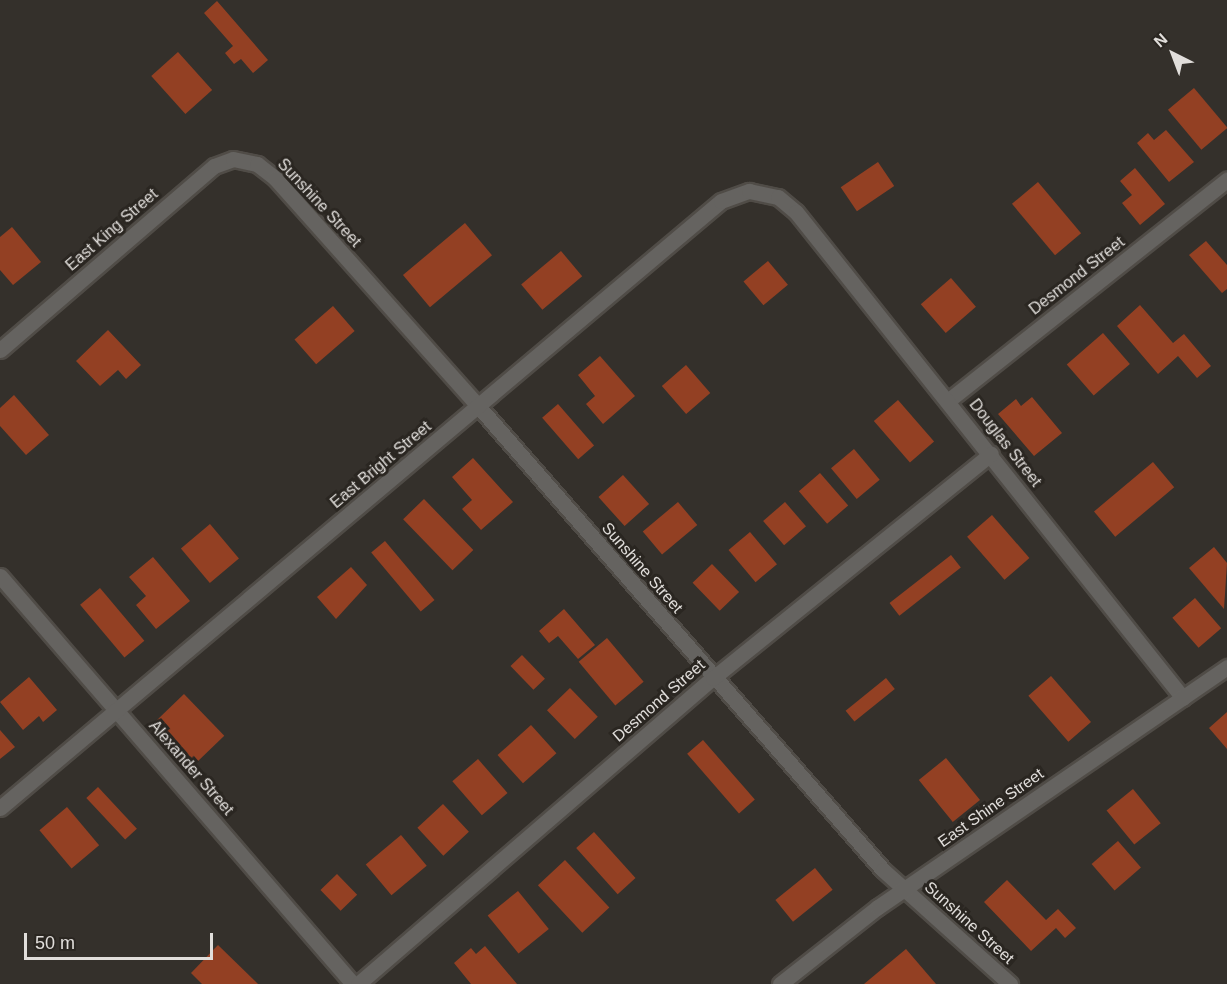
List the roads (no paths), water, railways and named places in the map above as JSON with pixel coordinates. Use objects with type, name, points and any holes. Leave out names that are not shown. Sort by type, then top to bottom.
[{"type":"street","name":"East King Street","points":[[0,350],[214,166],[233,159],[256,164]]},
{"type":"street","name":"Sunshine Street","points":[[256,164],[275,178],[479,407],[882,870],[1010,984]]},
{"type":"street","name":"Desmond Street","points":[[949,400],[1227,180]]},
{"type":"street","name":"East Bright Street","points":[[0,808],[721,201],[749,191],[778,197],[796,212]]},
{"type":"street","name":"Douglas Street","points":[[796,212],[949,400],[1183,698]]},
{"type":"street","name":"Desmond Street","points":[[358,984],[713,678],[991,454]]},
{"type":"street","name":"Alexander Street","points":[[0,576],[353,984]]},
{"type":"street","name":"East Shine Street","points":[[780,984],[905,890],[1227,667]]}]
